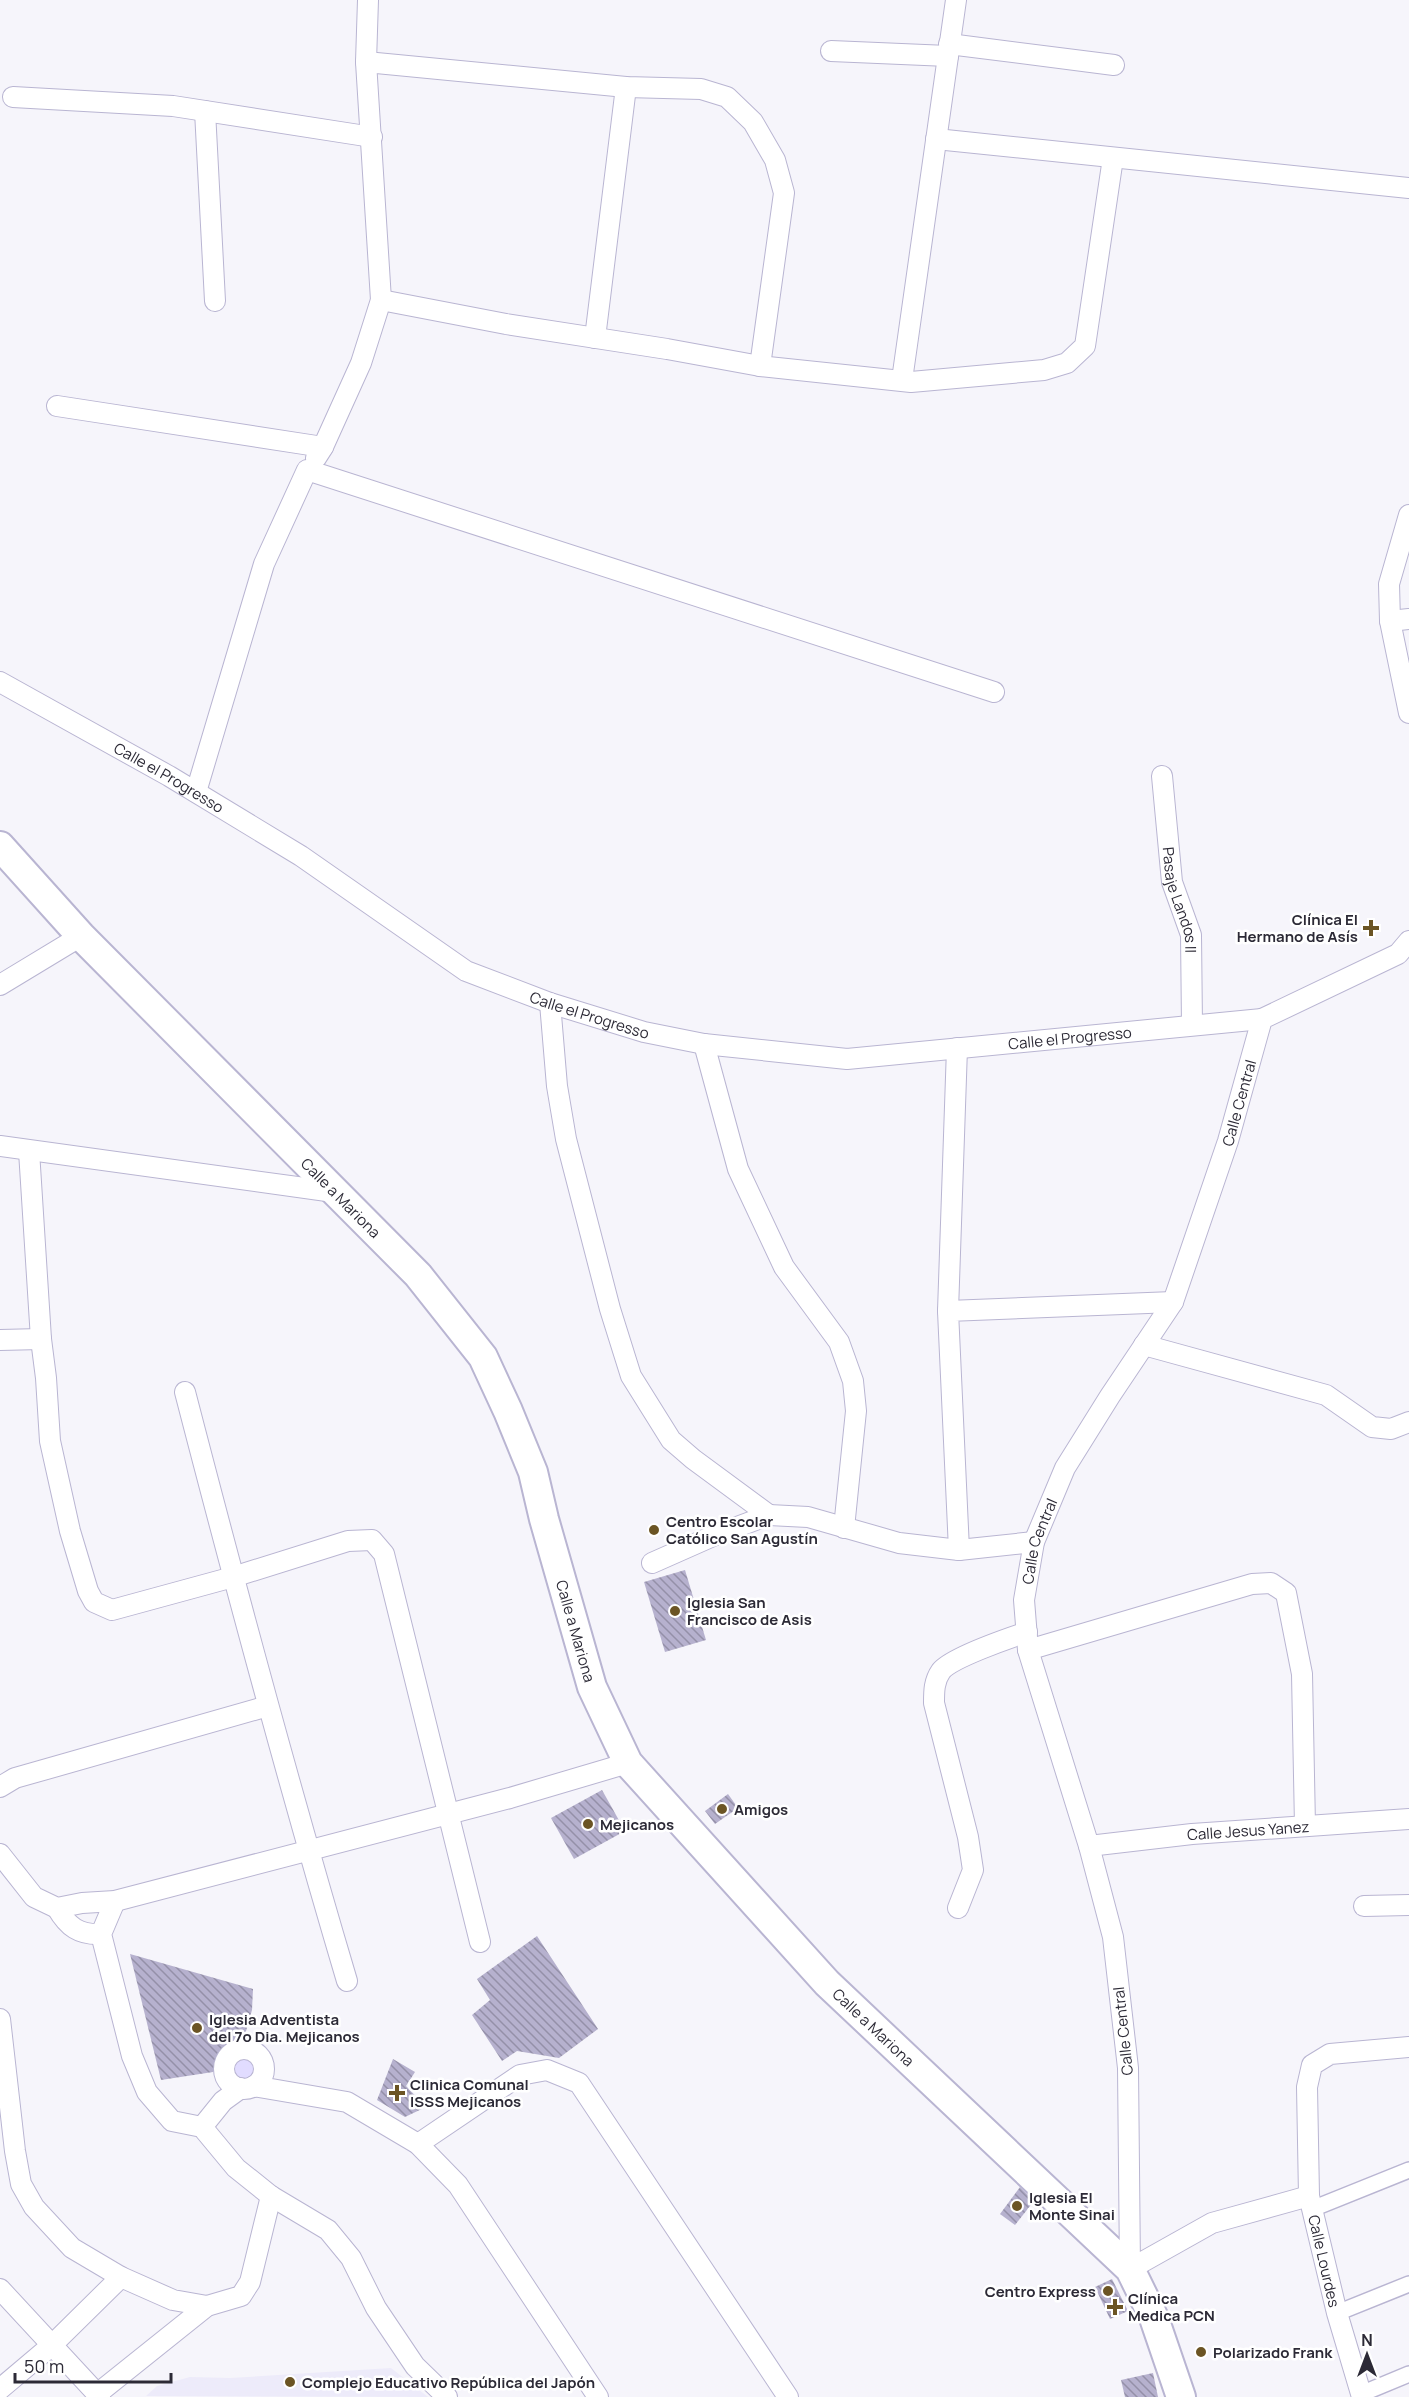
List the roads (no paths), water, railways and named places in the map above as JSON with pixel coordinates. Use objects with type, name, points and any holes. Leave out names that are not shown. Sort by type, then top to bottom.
[{"type":"main road","name":"Calle a Mariona","points":[[0,846],[81,936],[418,1275],[483,1357],[533,1472],[544,1519],[592,1687],[628,1763],[827,1983],[1130,2269],[1154,2318],[1181,2397]]},
{"type":"street","points":[[196,792],[264,564],[307,470],[323,447],[361,363],[381,300],[366,62],[368,0]]},
{"type":"street","points":[[902,380],[956,0]]},
{"type":"street","points":[[831,51],[949,50],[1114,65]]},
{"type":"street","points":[[366,62],[626,87],[701,89],[727,98],[753,122],[775,160],[784,193],[760,366]]},
{"type":"street","points":[[595,338],[626,87]]},
{"type":"street","points":[[13,97],[173,106],[372,137]]},
{"type":"street","points":[[205,111],[214,301]]},
{"type":"street","points":[[936,139],[1409,188]]},
{"type":"street","points":[[381,300],[506,324],[760,366],[911,382],[1044,370],[1067,363],[1085,346],[1113,158]]},
{"type":"street","points":[[57,406],[323,447]]},
{"type":"street","points":[[307,470],[994,692]]},
{"type":"street","points":[[1409,515],[1389,584],[1400,620],[1409,713]]},
{"type":"street","name":"Calle el Progresso","points":[[0,682],[196,792],[301,856],[466,971],[550,1003],[644,1032],[704,1044],[847,1059],[1262,1018]]},
{"type":"street","name":"Pasaje Landos II","points":[[1162,777],[1172,882],[1191,934],[1192,1024]]},
{"type":"street","points":[[0,985],[81,936]]},
{"type":"street","points":[[1262,1018],[1405,952]]},
{"type":"street","points":[[550,1003],[557,1086],[566,1139],[610,1309],[631,1376],[671,1440],[769,1515]]},
{"type":"street","name":"Calle Central","points":[[1130,2269],[1128,2068],[1113,1937],[1089,1846],[1028,1641],[1024,1600],[1034,1542],[1065,1468],[1173,1302],[1228,1141],[1262,1018]]},
{"type":"street","points":[[704,1044],[738,1169],[784,1267],[839,1342],[853,1381],[856,1411],[844,1527]]},
{"type":"street","points":[[957,1048],[948,1311],[959,1550]]},
{"type":"street","points":[[0,1146],[334,1192]]},
{"type":"street","points":[[29,1151],[50,1441],[70,1531],[88,1590],[94,1602],[111,1610],[233,1577],[348,1541],[372,1540],[384,1554],[480,1942]]},
{"type":"street","points":[[948,1311],[1173,1302]]},
{"type":"street","points":[[0,1340],[41,1340]]},
{"type":"street","points":[[1144,1345],[1326,1395],[1371,1427],[1391,1429],[1409,1422]]},
{"type":"street","points":[[185,1392],[268,1706],[347,1981]]},
{"type":"street","points":[[652,1563],[713,1536],[769,1515],[808,1517],[899,1543],[959,1550],[1034,1542]]},
{"type":"street","points":[[958,1908],[973,1870],[968,1837],[934,1703],[934,1687],[942,1669],[975,1651],[1028,1641],[1252,1584],[1270,1583],[1286,1593],[1302,1674],[1305,1826]]},
{"type":"street","points":[[0,1787],[15,1778],[268,1706]]},
{"type":"street","points":[[57,1908],[82,1903],[115,1901],[510,1798],[628,1763]]},
{"type":"street","name":"Calle Jesus Yanez","points":[[1089,1846],[1192,1834],[1409,1819]]},
{"type":"street","points":[[0,1854],[34,1897],[57,1908],[67,1924],[89,1935],[101,1934]]},
{"type":"street","points":[[115,1901],[101,1934],[132,2056],[147,2092],[172,2121],[202,2127],[236,2168],[271,2196],[328,2230],[351,2258],[376,2308],[405,2352],[415,2366],[447,2397]]},
{"type":"street","points":[[1364,1906],[1409,1905]]},
{"type":"street","points":[[0,2019],[15,2151],[21,2184],[34,2207],[72,2248],[121,2277],[173,2300],[207,2306]]},
{"type":"street","name":"Calle Lourdes","points":[[1362,2395],[1336,2313],[1311,2203],[1307,2087],[1312,2065],[1330,2054],[1409,2048]]},
{"type":"street","points":[[418,2144],[520,2075],[548,2070],[579,2083],[788,2397]]},
{"type":"street","points":[[202,2127],[223,2101],[248,2087],[348,2102],[418,2144],[458,2185],[598,2397]]},
{"type":"street","points":[[1130,2269],[1212,2223],[1311,2203],[1409,2170]]},
{"type":"street","points":[[0,2289],[99,2395],[207,2306],[241,2296],[250,2282],[271,2196]]},
{"type":"street","points":[[0,2389],[51,2346],[121,2277]]},
{"type":"street","points":[[1336,2313],[1409,2284]]},
{"type":"street","points":[[1362,2395],[1409,2374]]},
{"type":"place","name":"Clínica El Hermano de Asís","points":[[1371,928]]},
{"type":"place","name":"Centro Escolar Católico San Agustín","points":[[654,1530]]},
{"type":"place","name":"Iglesia San Francisco de Asis","points":[[675,1611]]},
{"type":"place","name":"Amigos","points":[[722,1809]]},
{"type":"place","name":"Mejicanos","points":[[588,1824]]},
{"type":"place","name":"Iglesia Adventista del 7o Dia. Mejicanos","points":[[197,2028]]},
{"type":"place","name":"Clinica Comunal ISSS Mejicanos","points":[[397,2093]]},
{"type":"place","name":"Iglesia El Monte Sinai","points":[[1017,2206]]},
{"type":"place","name":"Centro Express","points":[[1108,2291]]},
{"type":"place","name":"Clínica Medica PCN","points":[[1115,2307]]},
{"type":"place","name":"Polarizado Frank","points":[[1201,2352]]},
{"type":"place","name":"Complejo Educativo República del Japón","points":[[290,2382]]}]
